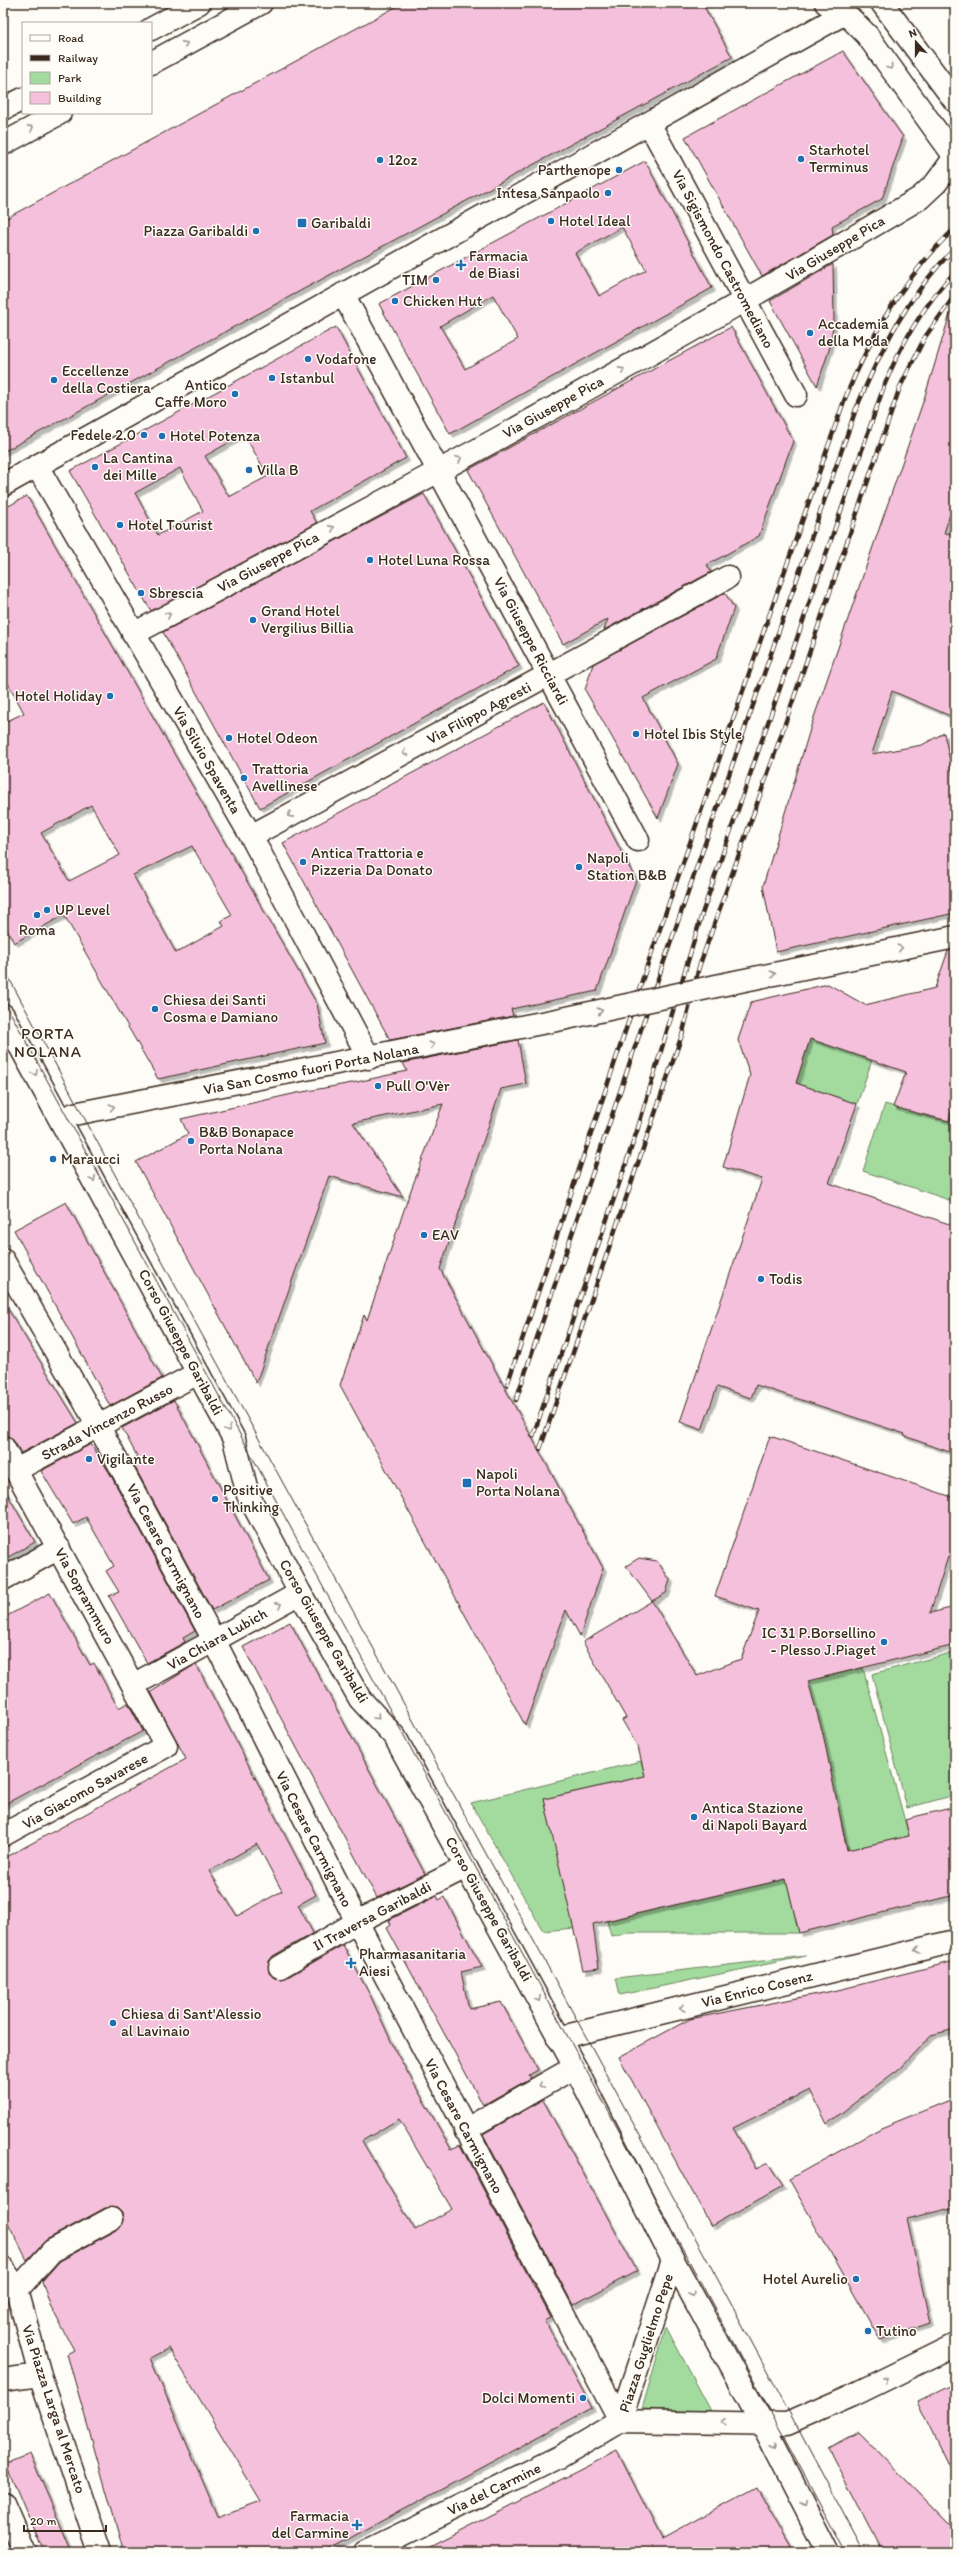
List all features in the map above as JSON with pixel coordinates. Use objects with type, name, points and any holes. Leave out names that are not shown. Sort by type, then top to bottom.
[{"type":"street","points":[[152,28],[199,3]]},
{"type":"street","points":[[152,62],[261,3]]},
{"type":"street","points":[[826,3],[845,14],[867,35],[955,157]]},
{"type":"street","points":[[888,10],[955,101]]},
{"type":"street","points":[[3,485],[845,14]]},
{"type":"street","points":[[3,110],[22,100]]},
{"type":"street","points":[[3,144],[58,114]]},
{"type":"street","name":"Via Sigismondo Castromediano","points":[[649,123],[796,395]]},
{"type":"street","name":"Via Giuseppe Pica","points":[[133,634],[438,470],[746,301],[920,198],[936,182],[955,157]]},
{"type":"street","name":"Via Giuseppe Ricciardi","points":[[343,294],[638,840]]},
{"type":"street","name":"Via Silvio Spaventa","points":[[37,466],[251,836],[369,1058]]},
{"type":"street","name":"Via Filippo Agresti","points":[[251,836],[728,577]]},
{"type":"street","name":"Via San Cosmo fuori Porta Nolana","points":[[61,1120],[74,1114],[369,1058],[955,937]]},
{"type":"street","name":"Corso Giuseppe Garibaldi","points":[[3,1015],[234,1439],[248,1495],[300,1593],[360,1699],[395,1737],[575,2067],[673,2260]]},
{"type":"street","name":"Via Cesare Carmignano","points":[[3,1260],[99,1427],[214,1640],[356,1922],[620,2421]]},
{"type":"street","name":"Strada Vincenzo Russo","points":[[16,1470],[198,1373]]},
{"type":"street","name":"Via Soprammuro","points":[[3,1447],[135,1684],[166,1746]]},
{"type":"street","points":[[3,1580],[59,1548]]},
{"type":"street","name":"Via Chiara Lubich","points":[[135,1684],[300,1593]]},
{"type":"street","name":"Via Giacomo Savarese","points":[[3,1836],[166,1746]]},
{"type":"street","name":"II Traversa Garibaldi","points":[[280,1967],[356,1922],[466,1867]]},
{"type":"street","name":"Via Enrico Cosenz","points":[[558,2038],[955,1941]]},
{"type":"street","points":[[465,2130],[575,2067]]},
{"type":"street","points":[[17,2290],[52,2251],[111,2219]]},
{"type":"street","name":"Piazza Guglielmo Pepe","points":[[673,2260],[620,2421],[787,2424],[851,2396],[955,2345]]},
{"type":"street","name":"Piazza Guglielmo Pepe","points":[[673,2260],[786,2468],[828,2552]]},
{"type":"street","name":"Via Piazza Larga al Mercato","points":[[3,2268],[17,2290],[40,2375],[100,2552]]},
{"type":"street","points":[[3,2380],[40,2375]]},
{"type":"street","name":"Via del Carmine","points":[[365,2552],[561,2456],[620,2421]]},
{"type":"street","points":[[3,2504],[24,2552]]},
{"type":"green space","points":[[810,1039],[872,1060],[857,1104],[796,1083]]},
{"type":"green space","points":[[955,1095],[955,1202],[863,1171],[885,1104],[932,1118],[949,1121]]},
{"type":"green space","points":[[955,1652],[955,1795],[907,1808],[872,1674]]},
{"type":"green space","points":[[863,1668],[909,1836],[848,1850],[808,1681]]},
{"type":"green space","points":[[641,1761],[645,1776],[544,1799],[574,1928],[543,1931],[471,1803]]},
{"type":"green space","points":[[786,1879],[799,1933],[627,1933],[611,1936],[607,1921]]},
{"type":"green space","points":[[806,1956],[620,1995],[616,1978]]},
{"type":"green space","points":[[666,2327],[711,2411],[642,2409]]},
{"type":"building","name":"Piazza Garibaldi","points":[[403,3],[702,3],[732,57],[3,452],[3,220]]},
{"type":"building","points":[[843,51],[903,137],[882,199],[832,226],[833,235],[762,276],[685,137]]},
{"type":"building","points":[[645,161],[712,288],[450,434],[379,304]],"holes":[[[622,227],[646,270],[599,296],[575,253]],[[493,295],[518,339],[465,369],[440,326]]]},
{"type":"building","name":"Accademia della Moda","points":[[833,264],[834,319],[830,347],[817,386],[770,301]]},
{"type":"building","points":[[950,314],[955,315],[955,499],[944,533],[955,534],[955,718],[892,691],[872,754],[922,745],[944,733],[955,784],[955,913],[776,952],[763,886],[811,726],[924,399]]},
{"type":"building","points":[[336,327],[406,458],[310,511],[317,523],[151,611],[70,471]],"holes":[[[244,434],[268,476],[229,497],[205,456]],[[180,468],[203,511],[158,535],[135,493]]]},
{"type":"building","points":[[731,327],[793,441],[759,536],[707,565],[711,572],[604,630],[608,619],[563,644],[468,470]]},
{"type":"building","points":[[424,494],[519,666],[260,808],[163,632]]},
{"type":"building","points":[[27,496],[317,1004],[325,1043],[158,1079],[64,915],[14,943],[3,922],[3,723],[24,713],[3,674],[3,509]],"holes":[[[91,805],[120,855],[69,881],[41,833]],[[192,846],[232,915],[221,921],[224,926],[176,953],[133,875]]]},
{"type":"building","name":"Hotel Ibis Style","points":[[725,593],[734,608],[716,659],[643,698],[678,764],[658,818],[585,690],[593,664]]},
{"type":"building","points":[[544,702],[636,880],[597,991],[511,1009],[513,1016],[390,1040],[283,843]]},
{"type":"building","points":[[955,950],[955,1095],[949,1121],[893,1107],[906,1072],[810,1039],[796,1083],[857,1104],[829,1183],[955,1226],[955,1454],[904,1436],[905,1434],[756,1385],[751,1398],[717,1387],[702,1430],[680,1422],[762,1179],[723,1167],[750,1075],[738,1040],[751,1002],[828,984],[865,1005],[935,988],[948,951]]},
{"type":"building","points":[[518,1040],[526,1084],[501,1089],[440,1269],[603,1568],[580,1636],[566,1610],[525,1725],[340,1385],[364,1315],[367,1320],[408,1198],[443,1104],[353,1123],[403,1197],[329,1176],[256,1383],[136,1162],[188,1134],[181,1119],[297,1093],[407,1071],[403,1063]]},
{"type":"building","points":[[66,1202],[162,1378],[110,1406],[14,1230]]},
{"type":"building","points":[[3,1301],[78,1423],[21,1453],[14,1441],[3,1435]]},
{"type":"building","points":[[174,1400],[269,1580],[212,1610],[131,1460],[137,1456],[122,1428]]},
{"type":"building","points":[[770,1436],[955,1498],[955,1560],[948,1557],[930,1613],[955,1607],[955,1645],[808,1681],[823,1734],[847,1850],[909,1836],[905,1819],[955,1807],[955,1895],[799,1933],[786,1879],[593,1924],[599,1968],[583,1970],[544,1799],[645,1776],[638,1747],[622,1720],[626,1718],[583,1642],[652,1601],[697,1676],[741,1659],[759,1611],[715,1596]]},
{"type":"building","points":[[91,1444],[109,1472],[195,1631],[183,1638],[185,1642],[147,1663],[109,1596],[119,1592],[106,1571],[114,1566],[86,1517],[73,1524],[41,1471]]},
{"type":"building","points":[[3,1487],[35,1542],[3,1560]]},
{"type":"building","points":[[639,1558],[657,1561],[670,1580],[666,1593],[652,1601],[626,1566]]},
{"type":"building","points":[[50,1593],[90,1665],[94,1663],[118,1708],[128,1703],[143,1731],[3,1805],[3,1618]]},
{"type":"building","points":[[290,1622],[425,1874],[377,1898],[243,1647]]},
{"type":"building","points":[[196,1664],[316,1895],[298,1905],[313,1933],[273,1956],[269,1961],[269,1973],[274,1978],[286,1978],[343,1945],[371,1997],[396,2052],[451,2149],[460,2145],[551,2318],[545,2321],[592,2408],[324,2552],[124,2552],[67,2354],[74,2350],[50,2305],[42,2281],[60,2261],[117,2230],[123,2220],[122,2213],[117,2208],[105,2208],[46,2240],[27,2260],[3,2213],[3,1859],[186,1759],[151,1692]],"holes":[[[257,1844],[282,1891],[237,1916],[209,1871]],[[399,2119],[452,2209],[415,2230],[362,2141]],[[169,2348],[261,2501],[218,2517],[150,2358]]]},
{"type":"building","points":[[437,1896],[439,1900],[444,1897],[482,1967],[461,1972],[469,2009],[501,2002],[538,2070],[529,2075],[531,2078],[483,2105],[387,1928],[391,1925],[389,1920]]},
{"type":"building","points":[[955,1961],[955,2029],[931,2035],[900,2068],[827,2124],[810,2090],[733,2128],[756,2169],[768,2163],[783,2186],[711,2226],[619,2057],[690,2019],[838,1990]]},
{"type":"building","points":[[955,2098],[955,2207],[907,2219],[930,2323],[880,2340],[789,2179],[881,2128]]},
{"type":"building","points":[[543,2100],[637,2271],[573,2305],[483,2134]]},
{"type":"building","points":[[955,2383],[955,2477],[918,2401]]},
{"type":"building","points":[[858,2432],[955,2531],[955,2552],[882,2552],[828,2448]]},
{"type":"building","points":[[617,2451],[662,2539],[757,2487],[794,2552],[419,2552]]},
{"type":"building","points":[[30,2454],[72,2552],[43,2552],[6,2464]]},
{"type":"tram line","points":[[3,967],[218,1364],[543,1957],[864,2552]]},
{"type":"tram line","points":[[3,999],[611,2116],[846,2552]]},
{"type":"railway","points":[[507,1385],[647,966],[844,401],[865,353],[890,308],[904,287],[936,247],[955,228]]},
{"type":"railway","points":[[516,1400],[660,973],[856,409],[886,343],[897,323],[923,285],[955,248]]},
{"type":"railway","points":[[533,1436],[637,1131],[702,914],[884,386],[914,325],[933,297],[955,272]]},
{"type":"railway","points":[[540,1449],[683,1032],[699,967],[774,756],[900,387],[925,337],[955,295]]},
{"type":"place","name":"Starhotel Terminus","points":[[801,159]]},
{"type":"place","name":"12oz","points":[[380,160]]},
{"type":"place","name":"Parthenope","points":[[619,170]]},
{"type":"place","name":"Intesa Sanpaolo","points":[[608,193]]},
{"type":"place","name":"Hotel Ideal","points":[[551,221]]},
{"type":"place","name":"Garibaldi","points":[[302,223]]},
{"type":"place","name":"Piazza Garibaldi","points":[[256,231]]},
{"type":"place","name":"Farmacia de Biasi","points":[[461,265]]},
{"type":"place","name":"TIM","points":[[436,280]]},
{"type":"place","name":"Chicken Hut","points":[[395,301]]},
{"type":"place","name":"Accademia della Moda","points":[[810,333]]},
{"type":"place","name":"Vodafone","points":[[308,359]]},
{"type":"place","name":"Istanbul","points":[[272,378]]},
{"type":"place","name":"Eccellenze della Costiera","points":[[54,380]]},
{"type":"place","name":"Antico Caffe Moro","points":[[235,394]]},
{"type":"place","name":"Fedele 2.0","points":[[144,435]]},
{"type":"place","name":"Hotel Potenza","points":[[162,436]]},
{"type":"place","name":"La Cantina dei Mille","points":[[95,467]]},
{"type":"place","name":"Villa B","points":[[249,470]]},
{"type":"place","name":"Hotel Tourist","points":[[120,525]]},
{"type":"place","name":"Hotel Luna Rossa","points":[[370,560]]},
{"type":"place","name":"Sbrescia","points":[[141,593]]},
{"type":"place","name":"Grand Hotel Vergilius Billia","points":[[253,620]]},
{"type":"place","name":"Hotel Holiday","points":[[110,696]]},
{"type":"place","name":"Hotel Ibis Style","points":[[636,734]]},
{"type":"place","name":"Hotel Odeon","points":[[229,738]]},
{"type":"place","name":"Trattoria Avellinese","points":[[244,778]]},
{"type":"place","name":"Antica Trattoria e Pizzeria Da Donato","points":[[303,862]]},
{"type":"place","name":"Napoli Station B&B","points":[[579,867]]},
{"type":"place","name":"UP Level","points":[[47,910]]},
{"type":"place","name":"Roma","points":[[37,915]]},
{"type":"place","name":"Chiesa dei Santi Cosma e Damiano","points":[[155,1009]]},
{"type":"place","name":"Pull O'Vèr","points":[[378,1086]]},
{"type":"place","name":"B&B Bonapace Porta Nolana","points":[[191,1141]]},
{"type":"place","name":"Maraucci","points":[[53,1159]]},
{"type":"place","name":"EAV","points":[[424,1235]]},
{"type":"place","name":"Todis","points":[[761,1279]]},
{"type":"place","name":"Vigilante","points":[[89,1459]]},
{"type":"place","name":"Napoli Porta Nolana","points":[[467,1483]]},
{"type":"place","name":"Positive Thinking","points":[[215,1499]]},
{"type":"place","name":"IC 31 P.Borsellino - Plesso J.Piaget","points":[[884,1642]]},
{"type":"place","name":"Antica Stazione di Napoli Bayard","points":[[694,1817]]},
{"type":"place","name":"Pharmasanitaria Aiesi","points":[[351,1963]]},
{"type":"place","name":"Chiesa di Sant'Alessio al Lavinaio","points":[[113,2023]]},
{"type":"place","name":"Hotel Aurelio","points":[[856,2279]]},
{"type":"place","name":"Tutino","points":[[868,2331]]},
{"type":"place","name":"Dolci Momenti","points":[[583,2398]]},
{"type":"place","name":"Farmacia del Carmine","points":[[357,2525]]},
{"type":"district","name":"PORTA NOLANA","points":[[48,1042]]}]
